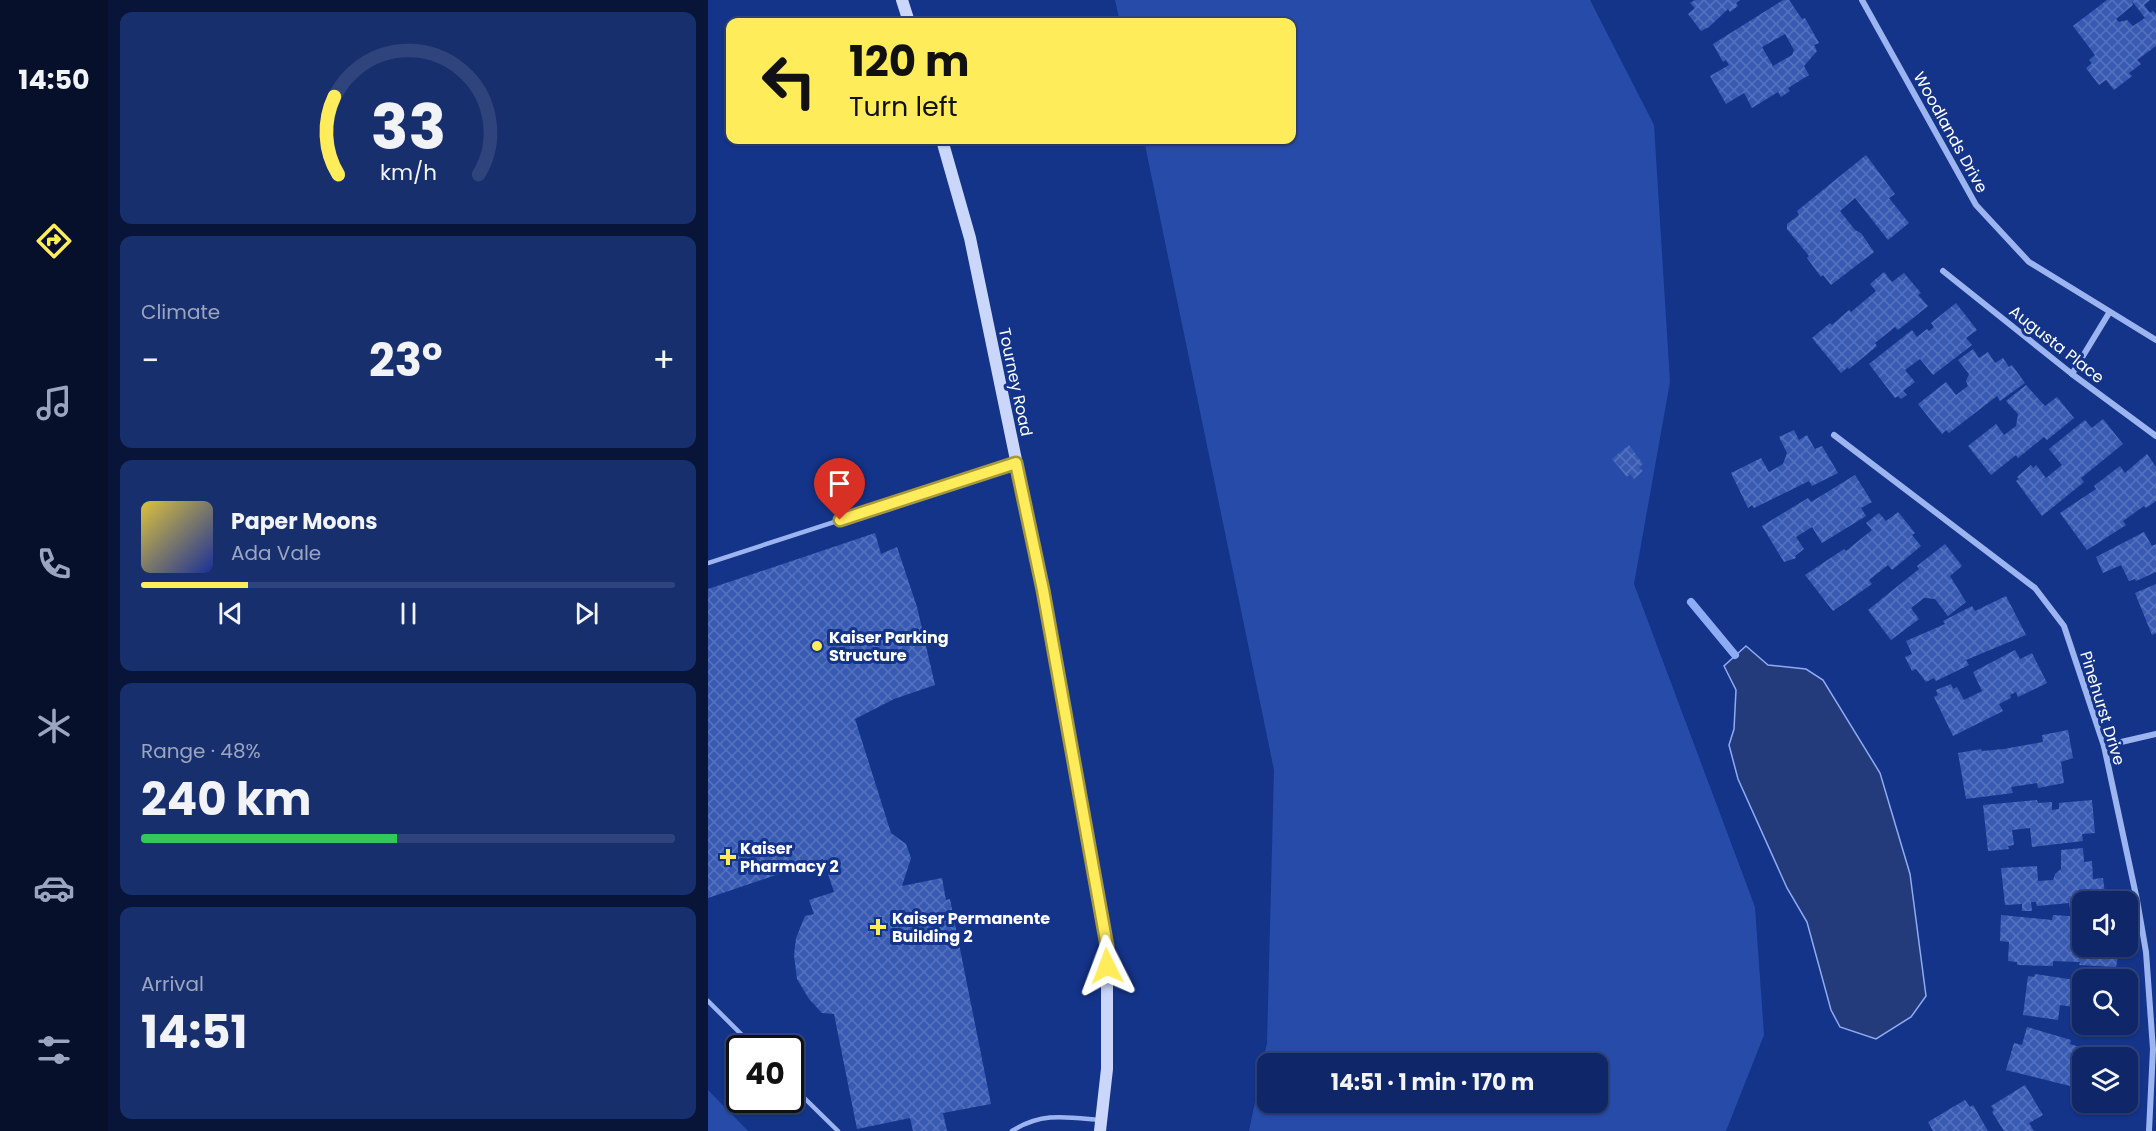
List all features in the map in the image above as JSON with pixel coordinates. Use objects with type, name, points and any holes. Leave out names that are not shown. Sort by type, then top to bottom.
[{"type":"street","points":[[902,0],[908,18]]},
{"type":"street","name":"Woodlands Drive","points":[[1862,0],[1976,205],[2029,262],[2156,340]]},
{"type":"street","name":"Tourney Road","points":[[943,144],[970,238],[1043,590],[1107,946],[1107,1069],[1101,1126]]},
{"type":"street","name":"Augusta Place","points":[[1943,271],[2072,374],[2156,436]]},
{"type":"street","points":[[2072,374],[2109,313]]},
{"type":"street","name":"Pinehurst Drive","points":[[1834,435],[2035,588],[2064,626],[2104,746],[2146,952],[2153,1049],[2149,1131]]},
{"type":"street","points":[[2104,746],[2156,735]]},
{"type":"lane","points":[[708,563],[1016,463]]},
{"type":"lane","points":[[708,1001],[742,1035]]},
{"type":"lane","points":[[804,1098],[838,1131]]},
{"type":"lane","points":[[1012,1131],[1028,1120],[1056,1116],[1101,1126]]},
{"type":"shaded area","points":[[1115,0],[1590,0],[1654,125],[1670,382],[1634,584],[1755,907],[1764,1035],[1726,1131],[1249,1131],[1257,1092],[1257,1113],[1608,1113],[1608,1053],[1265,1053],[1274,770],[1145,144],[1296,144],[1296,18],[1119,18]]},
{"type":"shaded area","points":[[1746,646],[1768,665],[1806,669],[1823,680],[1880,773],[1910,874],[1926,996],[1911,1017],[1876,1039],[1840,1027],[1831,1010],[1807,922],[1787,888],[1738,779],[1729,745],[1734,729],[1736,690],[1724,666]]},
{"type":"shaded area","points":[[708,1090],[726,1108],[726,1113],[730,1113],[748,1131],[708,1131]]},
{"type":"building","points":[[1695,0],[1740,0],[1736,3],[1738,6],[1730,12],[1728,9],[1709,27],[1701,31],[1688,14],[1695,8],[1690,3]]},
{"type":"building","points":[[1783,0],[1789,0],[1802,19],[1805,18],[1819,43],[1814,45],[1817,51],[1804,66],[1809,75],[1788,88],[1790,91],[1781,97],[1778,92],[1752,108],[1744,93],[1726,104],[1710,76],[1729,65],[1726,60],[1723,62],[1713,44]],"holes":[[[1785,34],[1794,50],[1792,55],[1773,66],[1762,47]]]},
{"type":"building","points":[[2107,0],[2150,0],[2144,5],[2150,13],[2153,11],[2156,14],[2156,46],[2137,60],[2141,64],[2129,73],[2132,76],[2114,90],[2106,80],[2099,85],[2086,68],[2092,63],[2089,60],[2095,55],[2073,26]],"holes":[[[2132,1],[2145,18],[2133,26],[2127,20],[2119,22],[2116,19],[2133,5]]]},
{"type":"building","points":[[1866,155],[1895,194],[1889,198],[1909,223],[1888,240],[1855,198],[1840,211],[1855,230],[1861,233],[1874,252],[1831,285],[1823,275],[1821,277],[1807,258],[1809,256],[1787,229],[1787,224],[1799,215],[1797,211]]},
{"type":"building","points":[[1884,272],[1892,282],[1904,273],[1921,293],[1918,295],[1928,306],[1898,330],[1895,327],[1875,343],[1877,346],[1841,373],[1812,338],[1849,310],[1851,312],[1876,291],[1870,284]]},
{"type":"building","points":[[1956,303],[1977,330],[1966,338],[1972,345],[1933,375],[1920,359],[1905,370],[1915,382],[1903,391],[1907,395],[1901,399],[1898,396],[1895,398],[1869,364],[1912,330],[1917,337],[1927,329],[1929,331],[1934,327],[1931,323]]},
{"type":"building","points":[[1973,349],[1979,358],[1988,352],[1995,363],[2003,358],[2009,367],[2012,365],[2025,383],[2000,401],[1997,396],[1949,433],[1946,430],[1942,434],[1918,404],[1946,382],[1956,395],[1968,386],[1966,381],[1969,374],[1958,360]]},
{"type":"building","points":[[2026,385],[2045,406],[2057,397],[2074,418],[2047,440],[2044,437],[2018,458],[2016,455],[1991,475],[1968,446],[1996,424],[2004,435],[2016,426],[2018,414],[2006,401]]},
{"type":"building","points":[[2103,419],[2123,444],[2081,478],[2084,482],[2042,516],[2016,481],[2019,479],[2017,477],[2031,465],[2033,468],[2036,465],[2046,478],[2062,465],[2049,449],[2085,420],[2092,428]]},
{"type":"building","points":[[1794,430],[1799,440],[1807,435],[1815,449],[1822,446],[1838,473],[1812,486],[1809,481],[1754,508],[1752,505],[1748,508],[1731,473],[1761,458],[1769,472],[1783,464],[1787,453],[1779,437]]},
{"type":"building","points":[[1629,445],[1643,464],[1639,467],[1643,471],[1634,479],[1630,474],[1627,477],[1612,459]]},
{"type":"building","points":[[2147,454],[2156,467],[2156,501],[2146,508],[2144,506],[2123,521],[2126,525],[2087,550],[2060,513],[2096,489],[2094,486],[2120,466],[2125,473]]},
{"type":"building","points":[[1855,475],[1872,502],[1861,508],[1866,516],[1822,543],[1812,527],[1796,537],[1804,549],[1795,556],[1796,558],[1784,562],[1762,526],[1808,498],[1811,502]]},
{"type":"building","points":[[1898,512],[1915,533],[1912,535],[1921,546],[1892,570],[1888,565],[1869,580],[1872,584],[1833,611],[1805,575],[1844,549],[1846,551],[1872,530],[1866,523],[1879,513],[1886,521]]},
{"type":"building","points":[[2144,532],[2152,546],[2156,544],[2156,572],[2136,581],[2135,579],[2129,581],[2121,565],[2103,573],[2096,557]]},
{"type":"building","name":"Kaiser Permanente Building 2","points":[[875,533],[881,554],[897,547],[917,607],[935,685],[894,699],[855,719],[891,833],[906,844],[911,858],[902,886],[942,878],[946,900],[950,899],[991,1104],[943,1113],[947,1131],[913,1131],[910,1118],[857,1129],[834,1014],[822,1013],[809,999],[797,979],[794,955],[796,938],[805,916],[814,914],[809,900],[834,892],[823,859],[708,898],[708,589]]},
{"type":"building","points":[[1945,544],[1962,566],[1950,576],[1966,602],[1948,616],[1935,599],[1924,598],[1911,608],[1919,619],[1891,640],[1868,610],[1919,569],[1917,566]]},
{"type":"building","points":[[2156,584],[2156,633],[2152,635],[2135,593]]},
{"type":"building","points":[[2006,596],[2026,635],[1966,660],[1969,665],[1936,681],[1934,678],[1926,682],[1916,669],[1912,671],[1905,657],[1912,654],[1906,641],[1945,624],[1943,621],[1972,606],[1975,611]]},
{"type":"building","points":[[2015,650],[2020,659],[2032,653],[2047,683],[2018,697],[2016,692],[2010,695],[2011,698],[1999,704],[2003,711],[1953,736],[1934,697],[1938,695],[1936,690],[1951,684],[1953,689],[1957,687],[1964,700],[1982,691],[1973,672]]},
{"type":"building","points":[[2068,730],[2073,758],[2061,762],[2064,783],[2038,788],[2037,783],[2011,787],[2013,793],[1966,799],[1958,753],[1981,749],[1982,751],[2004,749],[2043,742],[2042,735]]},
{"type":"building","points":[[2037,800],[2038,803],[2052,802],[2052,810],[2059,809],[2059,803],[2092,800],[2095,833],[2082,834],[2083,841],[2032,847],[2030,828],[2012,830],[2014,845],[2008,846],[2009,849],[1988,851],[1983,805]]},
{"type":"building","points":[[2083,848],[2084,862],[2092,861],[2093,879],[2103,878],[2105,891],[2072,891],[2072,909],[2070,909],[2069,903],[2037,906],[2036,902],[2031,902],[2032,911],[2022,911],[2022,904],[2005,905],[2001,868],[2037,866],[2038,881],[2053,880],[2055,874],[2061,869],[2061,850]]},
{"type":"building","points":[[2001,915],[2052,920],[2053,915],[2072,916],[2072,957],[2118,957],[2116,967],[2053,961],[2053,966],[2017,965],[2017,962],[2008,961],[2009,942],[2000,941]]},
{"type":"building","points":[[2035,974],[2072,980],[2072,1007],[2060,1005],[2058,1020],[2023,1015],[2028,976],[2034,977]]},
{"type":"building","points":[[2027,1027],[2071,1040],[2070,1044],[2079,1047],[2072,1047],[2072,1086],[2006,1070],[2014,1043],[2022,1045]]},
{"type":"building","points":[[2025,1085],[2043,1115],[2029,1123],[2034,1131],[2004,1131],[1992,1112],[1994,1110],[1991,1106]]},
{"type":"building","points":[[1965,1100],[1970,1107],[1973,1105],[1988,1131],[1933,1131],[1928,1122]]},
{"type":"waterway","points":[[1691,602],[1735,655]]},
{"type":"place","name":"Kaiser Parking Structure","points":[[817,646]]},
{"type":"place","name":"Kaiser Pharmacy 2","points":[[728,857]]},
{"type":"place","name":"Kaiser Permanente Building 2","points":[[878,927]]},
{"type":"route","points":[[840,520],[1016,463],[1043,590],[1107,946],[1107,966]]}]
